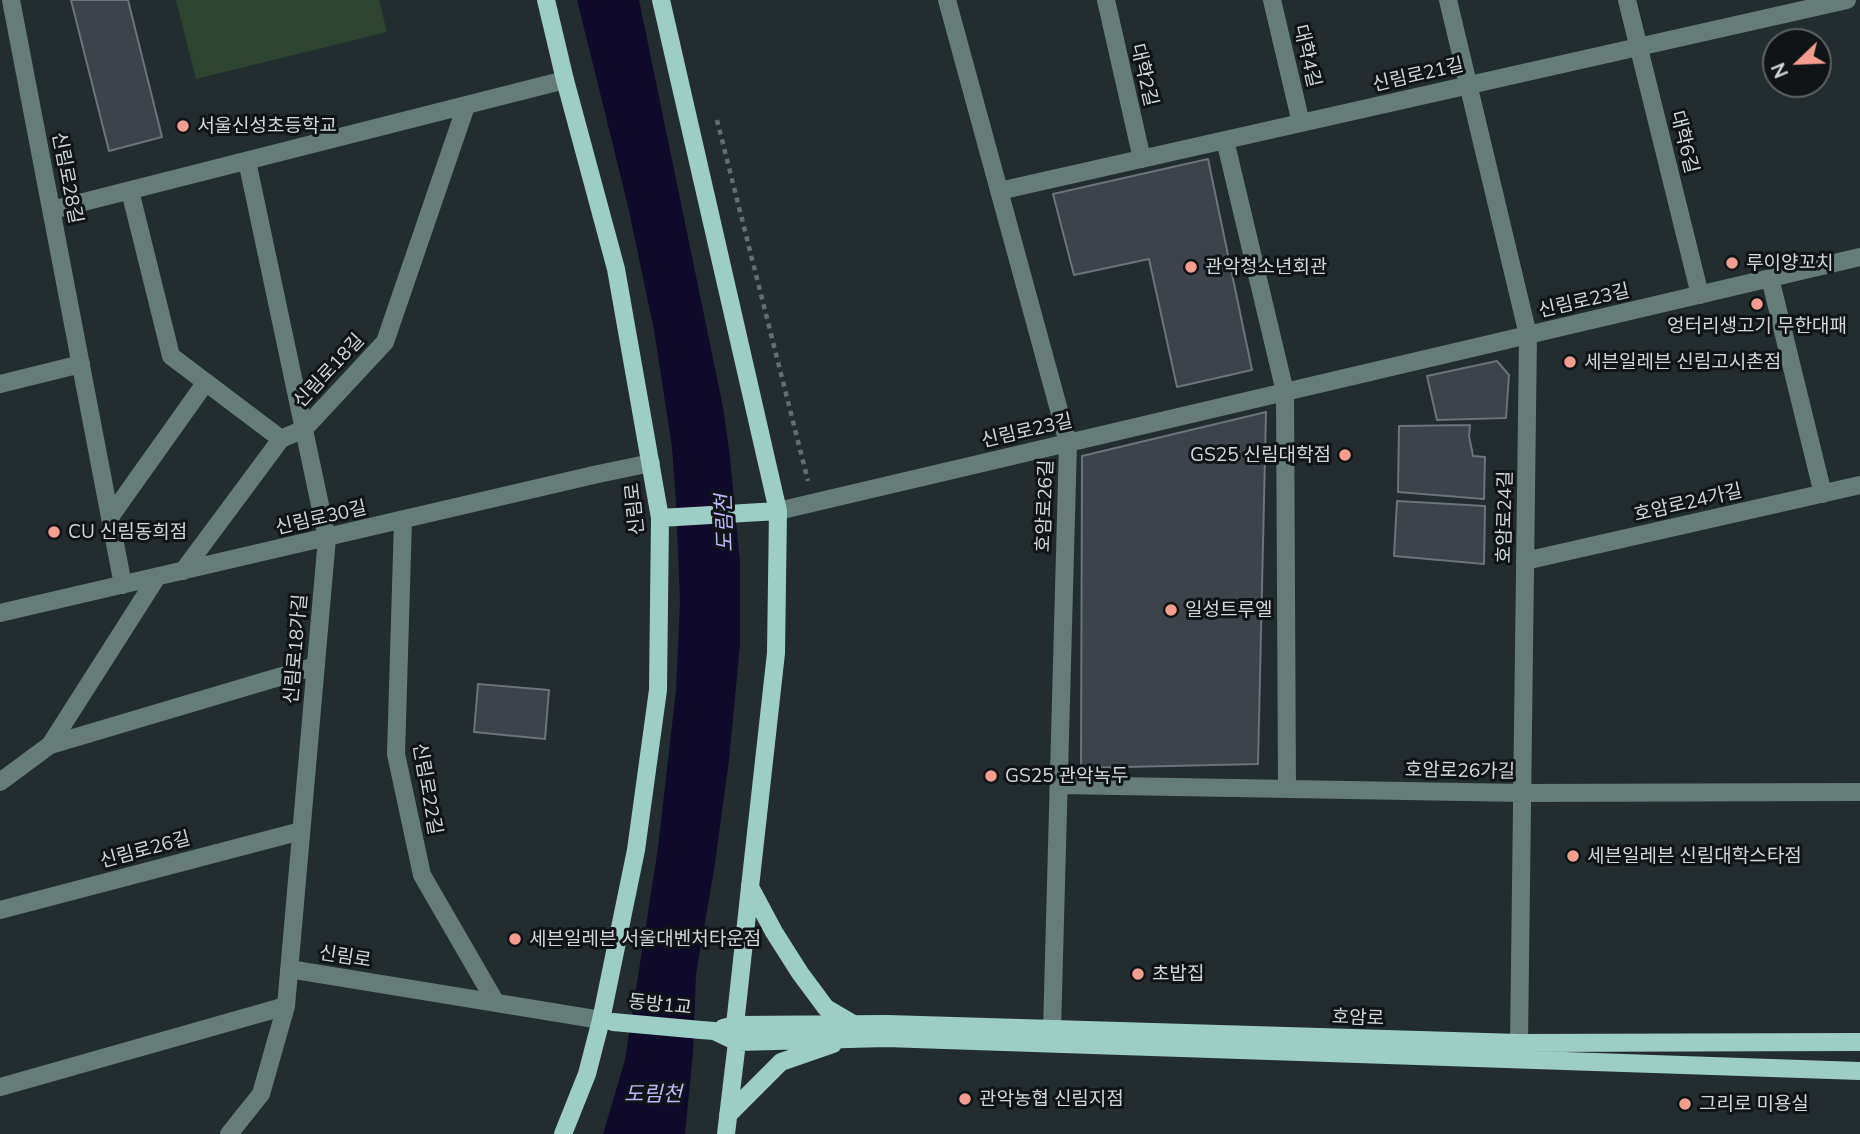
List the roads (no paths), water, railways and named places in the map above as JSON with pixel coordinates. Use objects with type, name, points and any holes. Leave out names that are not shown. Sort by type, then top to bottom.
[{"type":"main road","name":"신림로","points":[[546,0],[616,269],[651,463],[666,517],[658,690],[636,850],[607,1021],[563,1134]]},
{"type":"main road","points":[[661,0],[778,511],[776,653],[726,1134]]},
{"type":"main road","points":[[666,517],[778,511]]},
{"type":"main road","points":[[750,887],[787,952],[827,1008],[854,1031]]},
{"type":"main road","name":"동방1교","points":[[607,1021],[736,1033]]},
{"type":"main road","name":"호암로","points":[[854,1031],[887,1024],[1520,1043],[1860,1042]]},
{"type":"main road","points":[[728,1115],[781,1062],[854,1031]]},
{"type":"main road","points":[[736,1033],[854,1031],[1860,1071]]},
{"type":"street","name":"신림로28길","points":[[11,0],[123,585]]},
{"type":"street","name":"호암로26길","points":[[947,0],[1068,443],[1052,1030]]},
{"type":"street","name":"대학2길","points":[[1106,0],[1142,159]]},
{"type":"street","name":"대학4길","points":[[1272,0],[1301,123]]},
{"type":"street","name":"호암로24길","points":[[1448,0],[1528,335],[1520,1043]]},
{"type":"street","name":"대학6길","points":[[1627,0],[1700,295]]},
{"type":"street","name":"신림로21길","points":[[999,191],[1847,0]]},
{"type":"street","points":[[52,210],[565,80]]},
{"type":"street","name":"신림로18길","points":[[281,439],[304,429],[385,342],[466,106]]},
{"type":"street","points":[[1225,140],[1285,392],[1287,789]]},
{"type":"street","name":"신림로18가길","points":[[229,1134],[261,1094],[286,1006],[327,538],[247,161]]},
{"type":"street","points":[[130,191],[171,356],[281,439],[183,571]]},
{"type":"street","name":"신림로23길","points":[[778,511],[1860,257]]},
{"type":"street","points":[[1770,278],[1823,494]]},
{"type":"street","points":[[0,384],[81,364]]},
{"type":"street","points":[[110,517],[206,382]]},
{"type":"street","name":"신림로30길","points":[[0,613],[651,463]]},
{"type":"street","name":"호암로24가길","points":[[1525,561],[1860,485]]},
{"type":"street","name":"신림로22길","points":[[403,520],[396,754],[422,875],[496,1003]]},
{"type":"street","points":[[50,745],[157,577]]},
{"type":"street","points":[[0,782],[50,745],[316,666]]},
{"type":"street","name":"호암로26가길","points":[[1059,785],[1522,793],[1860,792]]},
{"type":"street","name":"신림로26길","points":[[0,910],[301,831]]},
{"type":"street","name":"신림로","points":[[289,969],[607,1021]]},
{"type":"street","points":[[0,1087],[286,1006]]},
{"type":"water","name":"도림천","points":[[577,0],[639,0],[723,407],[730,457],[740,563],[740,645],[729,760],[696,974],[693,1053],[685,1134],[603,1134],[625,1060],[658,848],[676,690],[680,602],[672,447],[654,330],[628,206]]},
{"type":"place","name":"서울신성초등학교","points":[[183,126]]},
{"type":"place","name":"루이양꼬치","points":[[1732,263]]},
{"type":"place","name":"관악청소년회관","points":[[1191,267]]},
{"type":"place","name":"엉터리생고기 무한대패","points":[[1757,304]]},
{"type":"place","name":"세븐일레븐 신림고시촌점","points":[[1570,362]]},
{"type":"place","name":"GS25 신림대학점","points":[[1345,455]]},
{"type":"place","name":"CU 신림동희점","points":[[54,532]]},
{"type":"place","name":"일성트루엘","points":[[1171,610]]},
{"type":"place","name":"GS25 관악녹두","points":[[991,776]]},
{"type":"place","name":"세븐일레븐 신림대학스타점","points":[[1573,856]]},
{"type":"place","name":"세븐일레븐 서울대벤처타운점","points":[[515,939]]},
{"type":"place","name":"초밥집","points":[[1138,974]]},
{"type":"place","name":"관악농협 신림지점","points":[[965,1099]]},
{"type":"place","name":"그리로 미용실","points":[[1685,1104]]}]
